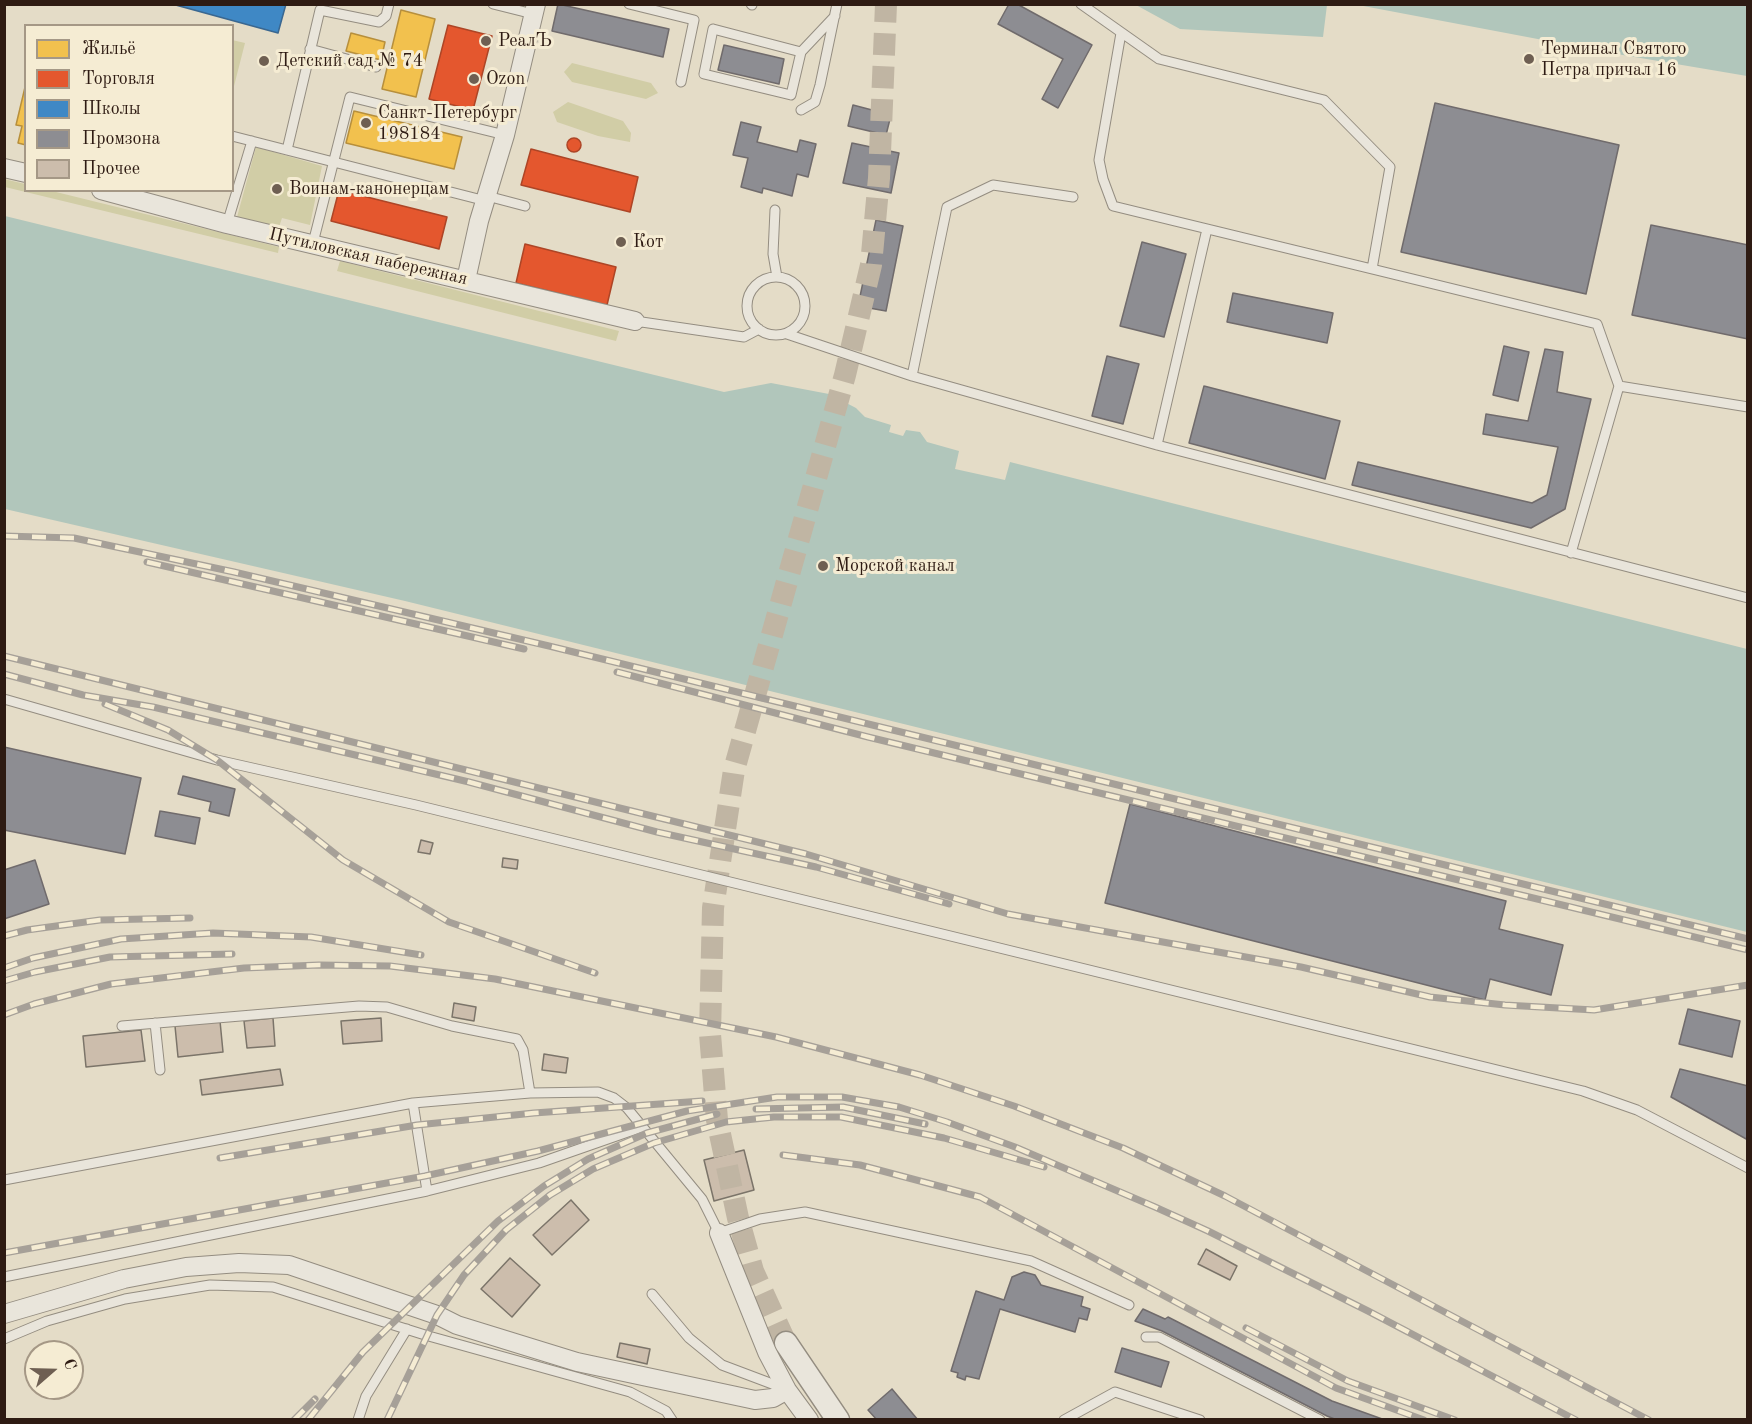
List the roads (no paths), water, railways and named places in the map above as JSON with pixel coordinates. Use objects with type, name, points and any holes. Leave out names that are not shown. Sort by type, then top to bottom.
[{"type":"street","points":[[466,280],[505,135],[534,9]]},
{"type":"street","points":[[4,168],[24,173]]},
{"type":"street","name":"Путиловская набережная","points":[[108,192],[227,224],[635,321]]},
{"type":"street","points":[[719,1233],[767,1352],[787,1390],[809,1419]]},
{"type":"street","points":[[4,1314],[124,1279],[186,1267],[239,1263],[290,1265],[457,1324],[577,1362],[755,1400],[773,1398],[787,1390]]},
{"type":"street","points":[[786,1343],[838,1419]]},
{"type":"lane","points":[[287,150],[320,10],[379,22],[386,16],[389,4]]},
{"type":"lane","points":[[493,4],[534,9]]},
{"type":"lane","points":[[629,4],[694,20],[681,82]]},
{"type":"lane","points":[[801,110],[814,102],[818,93],[837,4]]},
{"type":"lane","points":[[1081,4],[1159,59],[1324,100],[1389,167],[1372,269]]},
{"type":"lane","points":[[801,52],[713,29],[704,74],[791,94],[801,52],[835,16]]},
{"type":"lane","points":[[1121,33],[1099,160],[1113,206],[1597,324],[1619,386],[1571,553]]},
{"type":"lane","points":[[310,49],[376,68]]},
{"type":"lane","points":[[313,243],[350,97],[505,135]]},
{"type":"lane","points":[[234,136],[487,199],[525,206]]},
{"type":"lane","points":[[227,224],[252,141]]},
{"type":"lane","points":[[912,376],[947,207],[993,185],[1073,197]]},
{"type":"lane","points":[[775,210],[774,254],[777,277]]},
{"type":"lane","points":[[1157,445],[1207,229]]},
{"type":"lane","points":[[777,277],[788,279],[798,286],[804,296],[806,307],[803,318],[796,328],[787,334],[775,336],[759,329],[749,317],[747,305],[756,285],[766,279],[777,277]]},
{"type":"lane","points":[[635,321],[744,337],[759,329]]},
{"type":"lane","points":[[787,334],[912,376],[1157,445],[1748,598]]},
{"type":"lane","points":[[1619,386],[1748,407]]},
{"type":"lane","points":[[4,699],[218,760],[416,805],[1582,1091],[1637,1110],[1748,1168]]},
{"type":"lane","points":[[122,1026],[359,1006],[387,1007],[452,1026],[517,1039],[523,1050],[530,1093]]},
{"type":"lane","points":[[155,1023],[160,1070]]},
{"type":"lane","points":[[4,1180],[413,1103],[530,1093],[598,1092],[614,1098],[627,1108],[702,1198],[719,1233],[760,1219],[805,1212],[1032,1261],[1129,1305]]},
{"type":"lane","points":[[413,1103],[427,1191]]},
{"type":"lane","points":[[4,1277],[427,1191],[539,1163],[642,1127]]},
{"type":"lane","points":[[4,1339],[47,1321],[126,1299],[210,1285],[273,1287],[407,1329],[630,1392],[666,1411],[672,1419]]},
{"type":"lane","points":[[652,1294],[688,1338],[723,1365],[787,1390]]},
{"type":"lane","points":[[358,1419],[366,1396],[407,1329]]},
{"type":"lane","points":[[1146,1337],[1159,1337],[1320,1419]]},
{"type":"lane","points":[[1064,1419],[1115,1392],[1200,1419]]},
{"type":"tunnel","points":[[786,1343],[753,1271],[738,1218],[717,1120],[710,1034],[713,908],[734,770],[845,375],[871,265],[879,178],[886,4]]},
{"type":"railway","points":[[4,536],[74,538],[234,572],[549,646],[1748,939]]},
{"type":"railway","points":[[147,562],[524,649]]},
{"type":"railway","points":[[4,656],[806,854],[1008,914],[1301,967],[1430,997],[1505,1005],[1594,1010],[1748,985]]},
{"type":"railway","points":[[617,672],[868,737],[1748,950]]},
{"type":"railway","points":[[4,674],[83,695],[153,707],[469,782],[657,832],[816,867],[949,904]]},
{"type":"railway","points":[[105,704],[168,730],[217,760],[343,860],[449,922],[595,973]]},
{"type":"railway","points":[[4,936],[27,930],[100,920],[190,918]]},
{"type":"railway","points":[[4,968],[33,958],[121,939],[213,933],[311,937],[421,955]]},
{"type":"railway","points":[[4,981],[35,972],[110,957],[232,954]]},
{"type":"railway","points":[[4,1015],[34,1004],[111,984],[244,968],[319,965],[390,966],[495,979],[776,1037],[920,1075],[1014,1106],[1123,1148],[1225,1196],[1649,1420]]},
{"type":"railway","points":[[4,1253],[425,1176],[538,1151],[687,1111],[777,1097],[842,1097],[899,1107],[947,1122],[1015,1147],[1155,1207],[1368,1311],[1576,1420]]},
{"type":"railway","points":[[220,1158],[417,1125],[534,1113],[702,1101]]},
{"type":"railway","points":[[756,1109],[843,1107],[925,1124]]},
{"type":"railway","points":[[308,1420],[363,1352],[498,1221],[544,1186],[588,1159],[647,1133],[717,1114]]},
{"type":"railway","points":[[387,1420],[437,1315],[464,1275],[506,1230],[550,1195],[593,1169],[654,1143],[726,1122],[774,1117],[841,1117],[944,1138],[1044,1167]]},
{"type":"railway","points":[[783,1155],[860,1165],[980,1197],[1336,1388],[1424,1420]]},
{"type":"railway","points":[[1246,1328],[1348,1381],[1455,1420]]},
{"type":"railway","points":[[294,1420],[315,1399]]},
{"type":"place","name":"РеалЪ","points":[[486,41]]},
{"type":"place","name":"Терминал Святого Петра причал 16","points":[[1529,59]]},
{"type":"place","name":"Детский сад № 74","points":[[264,61]]},
{"type":"place","name":"Ozon","points":[[474,79]]},
{"type":"place","name":"Санкт-Петербург 198184","points":[[366,123]]},
{"type":"place","name":"Воинам-канонерцам","points":[[277,189]]},
{"type":"place","name":"Кот","points":[[621,242]]},
{"type":"place","name":"Морской канал","points":[[823,566]]}]
